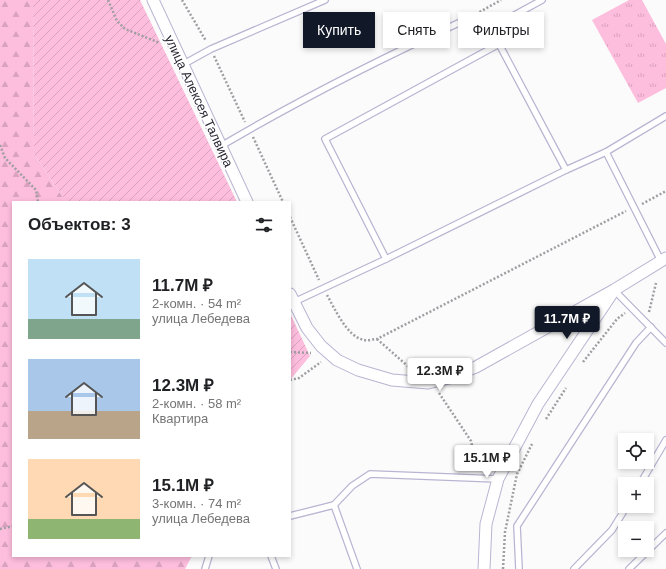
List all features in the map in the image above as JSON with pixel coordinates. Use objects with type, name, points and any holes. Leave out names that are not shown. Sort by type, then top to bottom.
[{"type":"street","name":"улица Алексея Талвира","points":[[153,0],[182,66],[247,201]]},
{"type":"street","points":[[292,298],[307,328],[321,346],[337,360],[358,370],[392,380],[428,383],[449,378],[476,367],[614,290],[663,260]]},
{"type":"street","points":[[484,569],[486,524],[498,479],[538,404],[614,290]]},
{"type":"lane","points":[[182,66],[211,49],[325,0]]},
{"type":"lane","points":[[520,12],[542,0]]},
{"type":"lane","points":[[220,146],[406,47],[458,23]]},
{"type":"lane","points":[[386,258],[325,139],[492,48]]},
{"type":"lane","points":[[501,48],[566,170]]},
{"type":"lane","points":[[292,298],[323,288],[606,152],[666,116]]},
{"type":"lane","points":[[606,152],[634,208],[663,260]]},
{"type":"lane","points":[[614,290],[666,344]]},
{"type":"lane","points":[[519,569],[517,526],[648,325]]},
{"type":"lane","points":[[644,477],[666,440]]},
{"type":"lane","points":[[291,516],[334,505],[352,486],[370,474],[498,479]]},
{"type":"lane","points":[[334,505],[357,569]]},
{"type":"lane","points":[[574,569],[612,530],[623,513]]},
{"type":"lane","points":[[629,569],[666,533]]},
{"type":"lane","points":[[205,569],[209,557]]},
{"type":"lane","points":[[271,557],[276,569]]},
{"type":"path","points":[[108,0],[117,22],[125,29],[174,48]]},
{"type":"path","points":[[182,0],[211,49],[283,201]]},
{"type":"path","points":[[479,12],[501,0]]},
{"type":"path","points":[[0,145],[5,158],[36,190],[38,201]]},
{"type":"path","points":[[291,219],[323,288],[340,319],[352,334],[364,340],[377,339],[666,191]]},
{"type":"path","points":[[648,325],[656,283]]},
{"type":"path","points":[[581,364],[617,319],[632,307]]},
{"type":"path","points":[[377,339],[438,392],[471,441],[478,478]]},
{"type":"path","points":[[291,380],[299,378],[331,354]]},
{"type":"path","points":[[542,425],[569,382]]},
{"type":"path","points":[[503,569],[505,532],[517,474],[535,439]]},
{"type":"path","points":[[0,529],[12,526]]},
{"type":"green space","points":[[0,0],[33,0],[34,154],[65,201],[12,201],[12,557],[191,557],[185,569],[0,569]]},
{"type":"green space","points":[[33,0],[140,0],[237,201],[65,201],[34,154]]},
{"type":"green space","points":[[629,0],[642,0],[666,44],[666,88],[638,103],[592,20]]},
{"type":"green space","points":[[291,315],[310,356],[291,379]]}]
